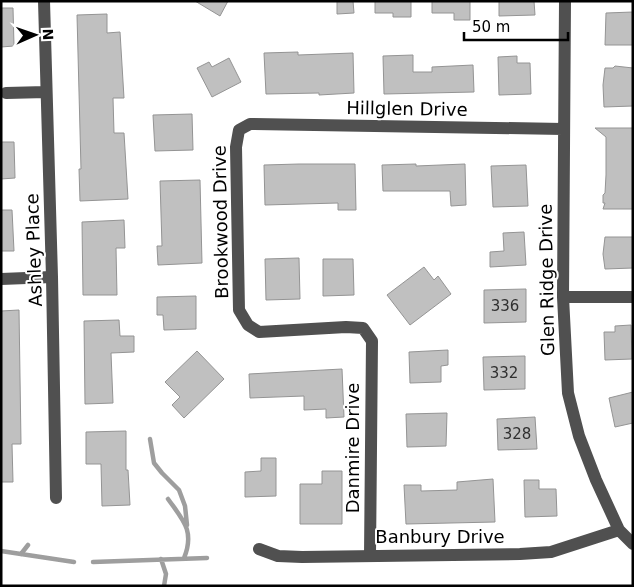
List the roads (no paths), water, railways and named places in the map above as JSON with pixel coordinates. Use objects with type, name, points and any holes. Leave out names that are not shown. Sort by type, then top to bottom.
[{"type":"street","name":"Ashley Place","points":[[44,1],[56,498]]},
{"type":"street","name":"Glen Ridge Drive","points":[[565,1],[563,297],[568,393],[579,436],[596,480],[620,530],[633,544]]},
{"type":"street","points":[[6,94],[46,92]]},
{"type":"street","name":"Hillglen Drive","points":[[250,124],[564,129]]},
{"type":"street","name":"Brookwood Drive","points":[[250,124],[239,130],[236,146],[239,310],[248,325],[259,332],[346,327],[362,328],[372,341]]},
{"type":"street","points":[[1,279],[52,277]]},
{"type":"street","points":[[563,297],[633,297]]},
{"type":"street","name":"Danmire Drive","points":[[370,555],[372,341]]},
{"type":"street","name":"Banbury Drive","points":[[259,549],[278,556],[302,557],[520,554],[552,552],[620,530]]},
{"type":"waterway","points":[[150,439],[154,463],[179,490],[185,506],[187,525]]},
{"type":"waterway","points":[[168,499],[183,520],[188,533],[187,549],[184,558]]},
{"type":"waterway","points":[[21,554],[28,545]]},
{"type":"waterway","points":[[1,551],[74,562]]},
{"type":"waterway","points":[[93,562],[207,558]]},
{"type":"waterway","points":[[161,559],[166,574],[164,586]]}]
